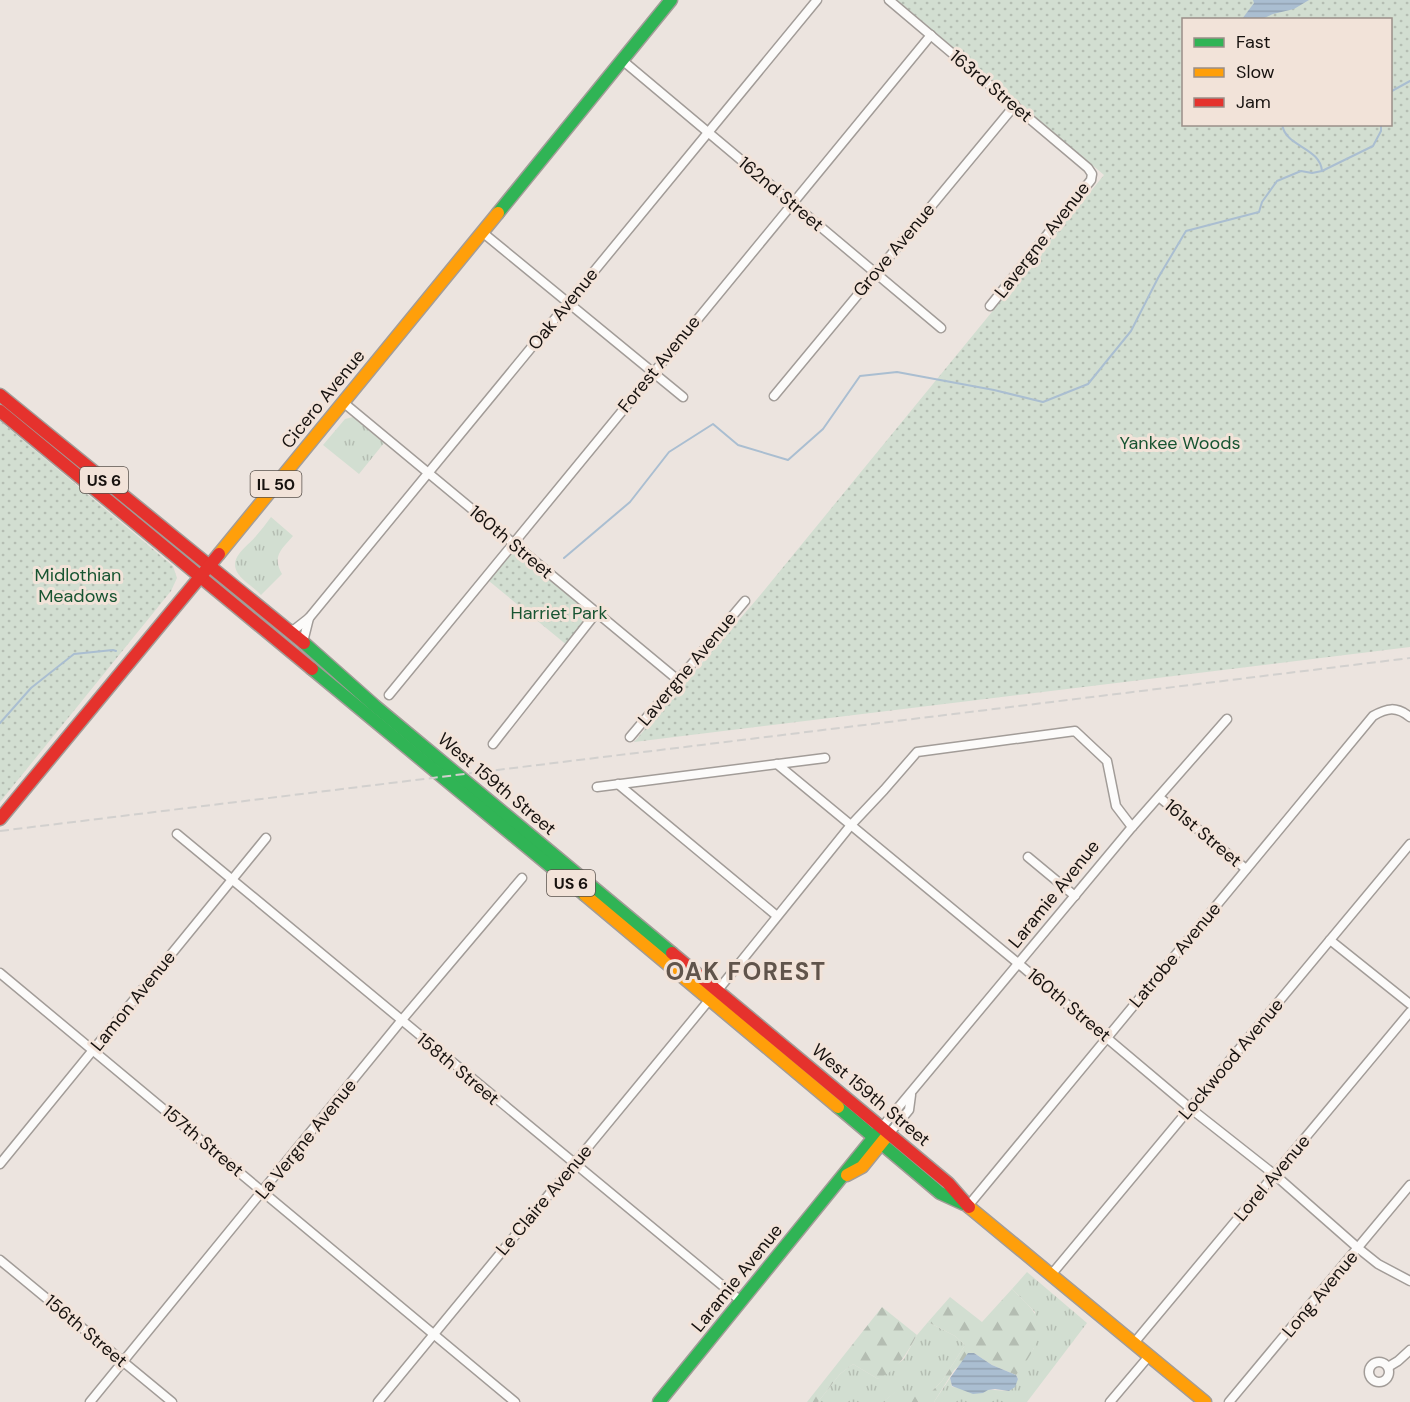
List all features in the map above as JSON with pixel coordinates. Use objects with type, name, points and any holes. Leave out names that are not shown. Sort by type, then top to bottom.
[{"type":"main road","name":"Cicero Avenue","points":[[0,819],[344,403],[671,0]]},
{"type":"main road","name":"West 159th Street","points":[[0,395],[289,630],[714,994],[877,1141],[940,1193],[968,1206]]},
{"type":"main road","name":"West 159th Street","points":[[0,411],[199,576],[886,1131],[948,1183],[968,1206],[1205,1402]]},
{"type":"main road","name":"Laramie Avenue","points":[[658,1402],[843,1178],[886,1131]]},
{"type":"street","name":"Oak Avenue","points":[[289,630],[295,629],[309,618],[817,0]]},
{"type":"street","name":"163rd Street","points":[[889,0],[1015,105],[1092,174]]},
{"type":"street","name":"Forest Avenue","points":[[389,695],[931,35]]},
{"type":"street","name":"162nd Street","points":[[622,60],[941,328]]},
{"type":"street","name":"Grove Avenue","points":[[774,396],[1015,105]]},
{"type":"street","name":"Lavergne Avenue","points":[[990,306],[1091,180],[1092,174]]},
{"type":"street","points":[[482,232],[683,397]]},
{"type":"street","name":"160th Street","points":[[344,403],[678,680]]},
{"type":"street","name":"Lavergne Avenue","points":[[630,736],[745,601]]},
{"type":"street","points":[[493,744],[596,613]]},
{"type":"street","name":"Oak Avenue","points":[[303,642],[309,618]]},
{"type":"street","name":"Latrobe Avenue","points":[[968,1206],[1373,716],[1386,709],[1403,712],[1410,717]]},
{"type":"street","name":"Laramie Avenue","points":[[886,1131],[911,1095],[1132,827],[1227,719]]},
{"type":"street","name":"Le Claire Avenue","points":[[378,1402],[851,825],[917,752],[1075,731],[1107,761],[1116,806],[1132,827]]},
{"type":"street","points":[[597,788],[825,758]]},
{"type":"street","name":"160th Street","points":[[777,764],[1190,1108],[1275,1175],[1358,1248],[1378,1264],[1410,1281]]},
{"type":"street","points":[[618,784],[777,916]]},
{"type":"street","name":"161st Street","points":[[1159,797],[1246,869]]},
{"type":"street","name":"158th Street","points":[[177,834],[741,1302]]},
{"type":"street","name":"Lamon Avenue","points":[[0,1164],[266,838]]},
{"type":"street","name":"Lockwood Avenue","points":[[1051,1275],[1410,844]]},
{"type":"street","points":[[1028,857],[1075,896]]},
{"type":"street","name":"La Vergne Avenue","points":[[90,1402],[522,878]]},
{"type":"street","points":[[1330,940],[1410,1005]]},
{"type":"street","name":"157th Street","points":[[0,973],[515,1402]]},
{"type":"street","name":"Lorel Avenue","points":[[1134,1343],[1410,1011]]},
{"type":"street","name":"Long Avenue","points":[[1229,1402],[1410,1185]]},
{"type":"street","name":"156th Street","points":[[0,1260],[172,1402]]},
{"type":"street","points":[[1388,1367],[1410,1350]]},
{"type":"street","points":[[1110,1402],[1149,1356]]},
{"type":"green space","name":"Yankee Woods","points":[[897,0],[1410,0],[1410,647],[634,742],[757,599],[1104,175]]},
{"type":"green space","points":[[353,417],[384,443],[359,474],[323,445],[345,419]]},
{"type":"green space","name":"Midlothian Meadows","points":[[0,421],[173,566],[177,578],[171,591],[0,802]]},
{"type":"green space","points":[[271,517],[293,536],[279,553],[278,562],[282,574],[261,595],[239,575],[235,561],[240,552]]},
{"type":"green space","name":"Harriet Park","points":[[513,552],[587,610],[589,617],[568,646],[489,581]]},
{"type":"green space","points":[[1027,1272],[1087,1323],[1027,1402],[934,1402],[950,1378],[952,1387],[1009,1391],[1018,1379],[1016,1375],[1034,1348],[1035,1312],[1012,1289]]},
{"type":"green space","points":[[1012,1289],[1035,1314],[1039,1330],[1031,1354],[1016,1375],[992,1365],[974,1353],[954,1370],[934,1402],[883,1402],[896,1391],[932,1391],[942,1381],[965,1345],[955,1336],[928,1322],[950,1297],[982,1322]]},
{"type":"green space","points":[[882,1307],[917,1335],[901,1360],[891,1371],[878,1379],[853,1364],[840,1374],[818,1402],[807,1402]]},
{"type":"green space","points":[[928,1322],[955,1336],[965,1345],[942,1381],[932,1391],[897,1391],[883,1402],[818,1402],[840,1374],[853,1364],[878,1379],[904,1359],[917,1335]]},
{"type":"water","points":[[1253,0],[1309,0],[1294,9],[1264,18],[1243,18],[1254,3]]},
{"type":"water","points":[[968,1353],[974,1353],[992,1365],[1016,1375],[1018,1379],[1015,1387],[1009,1391],[995,1389],[973,1394],[952,1386],[950,1378]]},
{"type":"waterway","points":[[1392,91],[1410,81]]},
{"type":"waterway","points":[[1282,126],[1289,138],[1315,157],[1322,171]]},
{"type":"waterway","points":[[564,558],[630,502],[669,452],[713,424],[738,445],[788,460],[823,429],[860,376],[897,372],[994,390],[1043,402],[1088,384],[1131,331],[1158,278],[1186,231],[1259,212],[1262,202],[1277,181],[1301,171],[1312,173],[1322,171],[1373,146],[1381,131],[1381,126]]},
{"type":"waterway","points":[[0,723],[31,688],[74,654],[116,651]]},
{"type":"railway","points":[[0,831],[1410,658]]},
{"type":"traffic: fast","points":[[498,213],[671,0]]},
{"type":"traffic: fast","points":[[304,643],[375,706],[672,953]]},
{"type":"traffic: fast","points":[[312,669],[585,895]]},
{"type":"traffic: fast","points":[[838,1107],[940,1193],[964,1204]]},
{"type":"traffic: fast","points":[[659,1402],[879,1131]]},
{"type":"traffic: slow","points":[[219,554],[498,213]]},
{"type":"traffic: slow","points":[[585,895],[838,1107]]},
{"type":"traffic: slow","points":[[847,1175],[862,1167],[887,1136]]},
{"type":"traffic: slow","points":[[969,1207],[1205,1402]]},
{"type":"traffic: jam","points":[[0,395],[304,643]]},
{"type":"traffic: jam","points":[[0,411],[312,669]]},
{"type":"traffic: jam","points":[[0,819],[219,554]]},
{"type":"traffic: jam","points":[[672,953],[948,1183],[969,1207]]},
{"type":"district","name":"OAK FOREST","points":[[746,972]]}]
